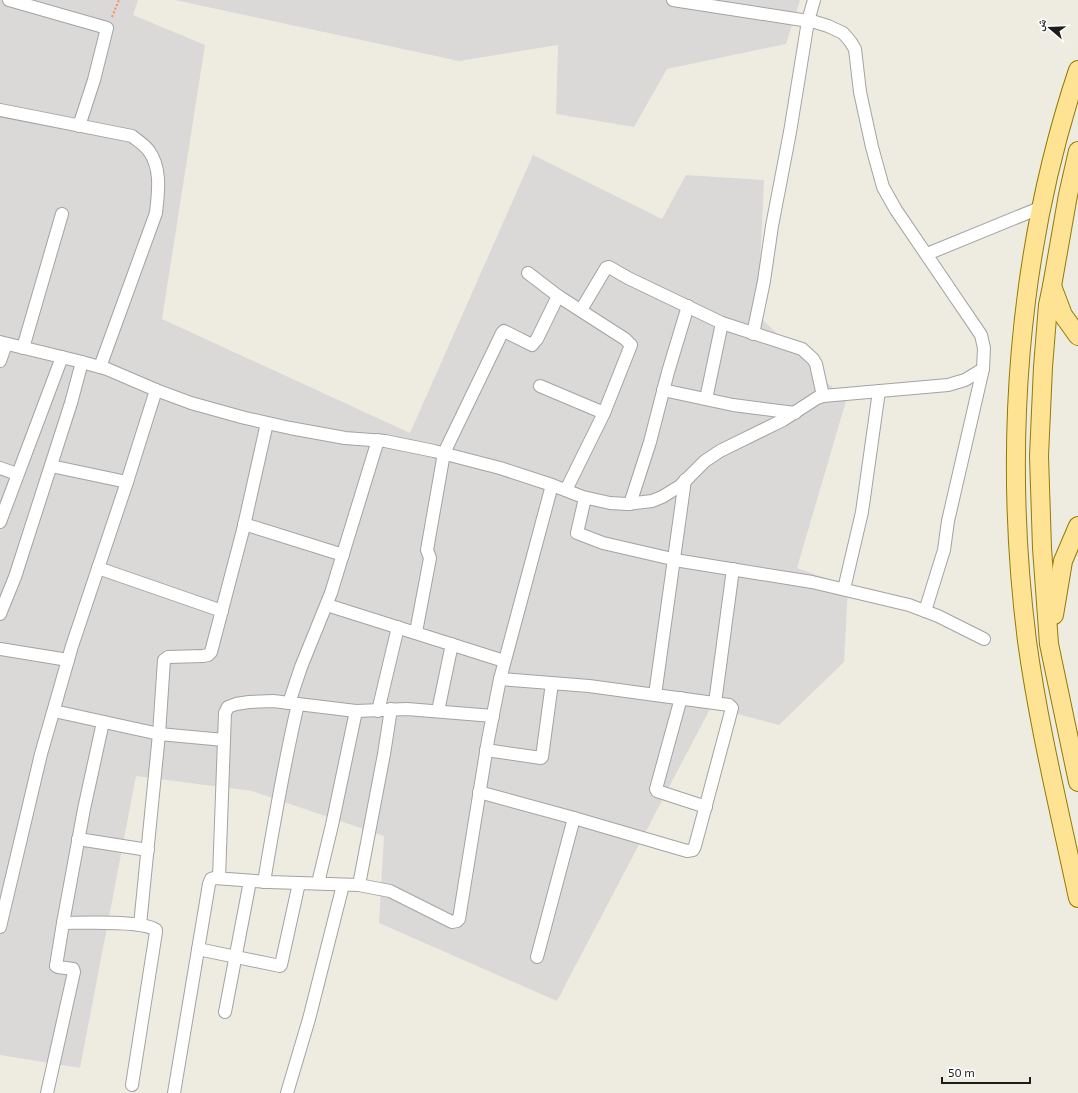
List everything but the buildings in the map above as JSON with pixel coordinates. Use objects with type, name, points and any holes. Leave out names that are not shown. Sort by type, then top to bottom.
[{"type":"main road","points":[[1078,70],[1055,147],[1029,278],[1019,373],[1015,457],[1018,551],[1022,597],[1035,690],[1078,898]]},
{"type":"main road","points":[[1078,151],[1068,195],[1048,305],[1043,367],[1039,456],[1042,548],[1049,644],[1078,782]]},
{"type":"main road","points":[[1052,286],[1063,315],[1078,336]]},
{"type":"main road","points":[[1049,644],[1063,561],[1078,526]]},
{"type":"street","points":[[9,0],[107,28],[94,80],[79,126]]},
{"type":"street","points":[[673,0],[808,21],[828,26],[843,33],[855,49],[860,92],[870,140],[883,187],[896,210],[981,335],[984,348],[983,369],[948,521],[944,550],[925,611]]},
{"type":"street","points":[[753,334],[764,281],[772,226],[790,132],[808,21],[814,0]]},
{"type":"street","points":[[0,110],[132,136],[149,151],[156,166],[159,189],[156,213],[100,367]]},
{"type":"street","points":[[927,254],[1042,207]]},
{"type":"street","points":[[23,348],[62,214]]},
{"type":"street","points":[[581,310],[608,267],[722,323],[802,349],[816,364],[822,396]]},
{"type":"street","points":[[528,273],[558,296],[625,339],[631,345],[604,413],[566,490]]},
{"type":"street","points":[[416,632],[430,558],[427,550],[444,453],[502,333],[504,331],[530,344],[534,344],[558,296]]},
{"type":"street","points":[[630,504],[650,442],[679,331],[688,306]]},
{"type":"street","points":[[706,399],[722,323]]},
{"type":"street","points":[[0,360],[3,343],[100,367],[191,403],[267,423],[345,438],[378,440],[444,453],[500,468],[552,485],[585,498],[610,504],[630,504],[652,501],[662,497],[675,490],[705,461],[720,451],[784,420],[822,396],[948,385],[965,380],[983,369]]},
{"type":"street","points":[[0,522],[62,357]]},
{"type":"street","points":[[0,614],[5,589],[15,577],[71,403],[82,362]]},
{"type":"street","points":[[540,386],[604,413]]},
{"type":"street","points":[[0,927],[41,754],[68,660],[156,390]]},
{"type":"street","points":[[663,390],[734,405],[795,413]]},
{"type":"street","points":[[844,589],[862,512],[879,391]]},
{"type":"street","points":[[140,925],[159,734],[164,660],[167,658],[203,656],[208,655],[211,652],[244,524],[267,423]]},
{"type":"street","points":[[264,882],[293,704],[301,667],[327,604],[378,440]]},
{"type":"street","points":[[51,466],[127,482]]},
{"type":"street","points":[[0,468],[17,474]]},
{"type":"street","points":[[656,695],[685,480]]},
{"type":"street","points":[[174,1093],[211,879],[219,878],[264,882],[359,885],[390,891],[452,922],[457,921],[459,918],[486,750],[500,679],[552,485]]},
{"type":"street","points":[[585,498],[577,533],[603,543],[674,559],[812,582],[909,605],[938,616],[984,639]]},
{"type":"street","points":[[244,524],[343,555]]},
{"type":"street","points":[[98,568],[222,611]]},
{"type":"street","points":[[715,703],[733,569]]},
{"type":"street","points":[[327,604],[504,661]]},
{"type":"street","points":[[378,710],[398,627]]},
{"type":"street","points":[[438,711],[452,644]]},
{"type":"street","points":[[0,650],[68,660]]},
{"type":"street","points":[[479,792],[687,851],[693,850],[732,708],[730,706],[715,703],[589,686],[500,679]]},
{"type":"street","points":[[486,750],[542,757],[552,683]]},
{"type":"street","points":[[681,698],[656,789],[657,791],[706,807]]},
{"type":"street","points":[[219,878],[225,713],[228,707],[249,702],[273,702],[356,711],[407,709],[493,716]]},
{"type":"street","points":[[359,885],[391,709]]},
{"type":"street","points":[[54,711],[159,734],[224,740]]},
{"type":"street","points":[[318,883],[356,711]]},
{"type":"street","points":[[47,1093],[74,972],[73,969],[60,968],[56,966],[78,840],[102,722]]},
{"type":"street","points":[[537,957],[574,818]]},
{"type":"street","points":[[78,840],[148,850]]},
{"type":"street","points":[[226,1012],[250,881]]},
{"type":"street","points":[[198,949],[280,966],[299,883]]},
{"type":"street","points":[[287,1093],[309,1020],[343,885]]},
{"type":"street","points":[[63,923],[118,923],[140,925],[154,928],[156,932],[132,1085]]},
{"type":"path","points":[[107,28],[119,0]]},
{"type":"shaded area","points":[[0,0],[138,0],[133,15],[205,45],[162,319],[410,433],[533,155],[662,219],[686,175],[764,180],[758,315],[846,401],[797,568],[848,586],[844,662],[779,725],[711,707],[557,1001],[379,923],[384,836],[252,791],[136,776],[80,1068],[0,1055]]},
{"type":"shaded area","points":[[175,0],[800,0],[786,44],[667,69],[634,127],[556,114],[558,45],[459,61]]}]
